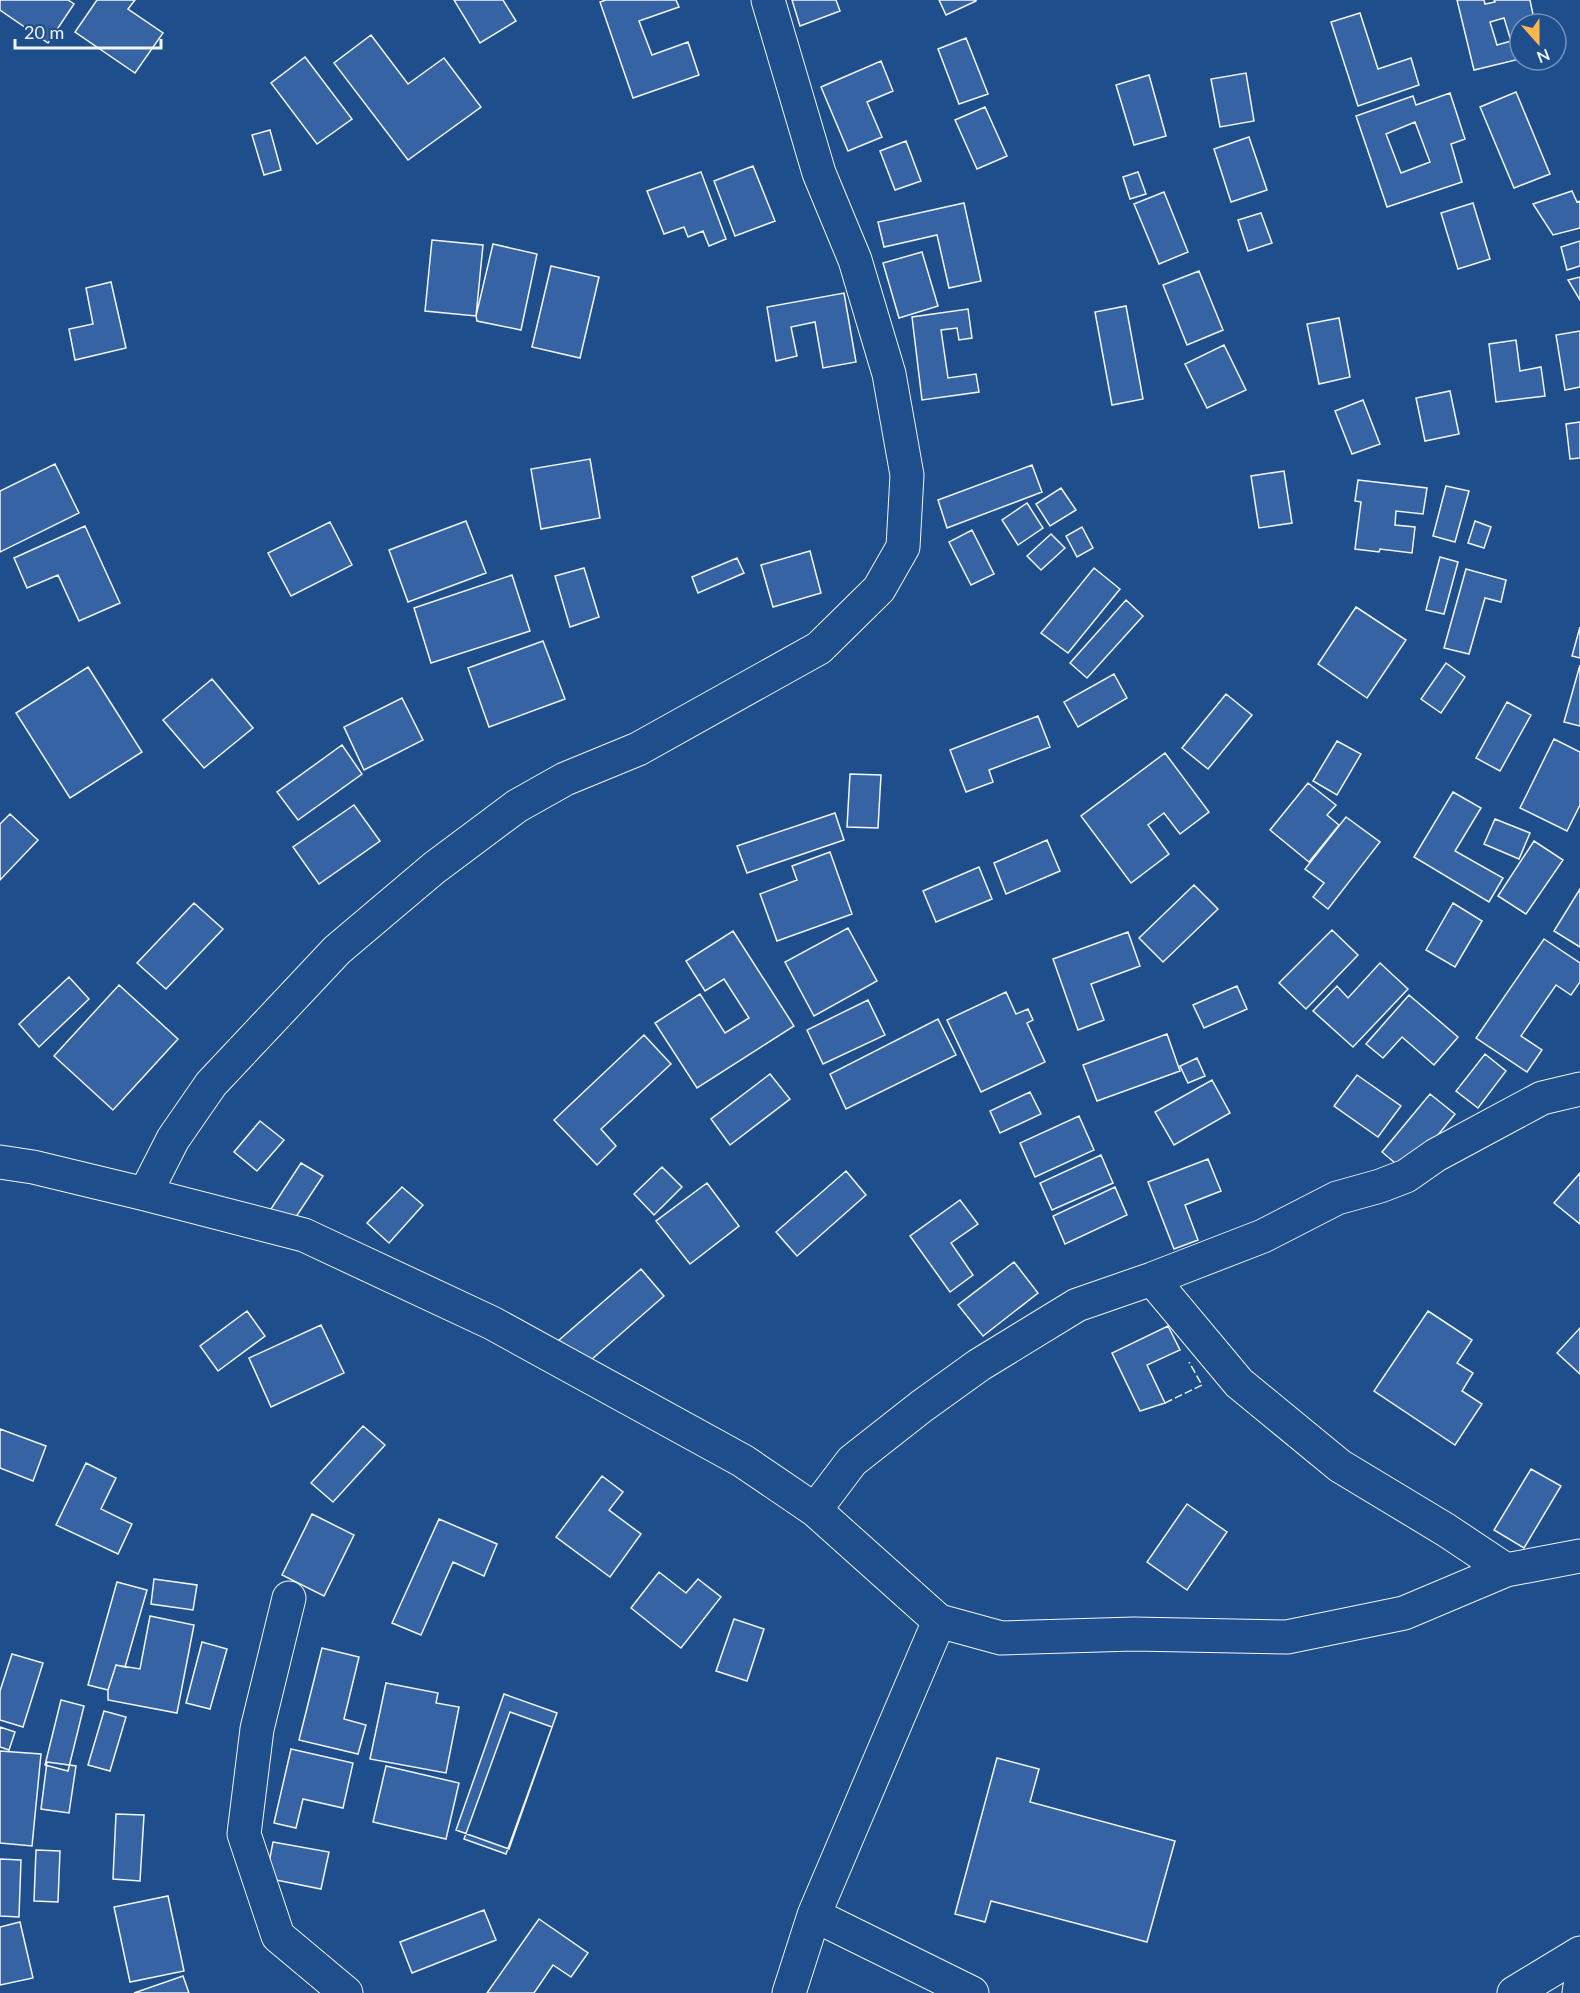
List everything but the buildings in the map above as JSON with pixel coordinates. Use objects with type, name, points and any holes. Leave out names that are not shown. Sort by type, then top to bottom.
[{"type":"street","points":[[146,1194],[173,1139],[211,1084],[346,942],[434,868],[517,806],[565,779],[638,749],[819,648],[879,589],[903,547],[907,475],[889,374],[855,260],[819,173],[768,0]]},
{"type":"street","points":[[815,1510],[852,1461],[980,1365],[1077,1305],[1263,1236],[1337,1198],[1406,1176],[1436,1155],[1542,1098],[1580,1089]]},
{"type":"street","points":[[0,1162],[33,1167],[146,1194],[304,1235],[482,1318],[743,1461],[815,1510],[939,1621],[1001,1638],[1134,1634],[1287,1636],[1404,1613],[1506,1570],[1580,1556]]},
{"type":"street","points":[[1152,1279],[1239,1383],[1340,1466],[1446,1530],[1506,1570]]},
{"type":"street","points":[[289,1598],[257,1730],[244,1834],[278,1936],[346,1993]]},
{"type":"street","points":[[789,1993],[814,1915],[939,1621]]},
{"type":"street","points":[[814,1915],[972,1993]]},
{"type":"street","points":[[1514,1993],[1580,1953]]},
{"type":"street","points":[[1579,1993],[1580,1986]]},
{"type":"fence","points":[[1165,1403],[1202,1385],[1189,1362]]}]
